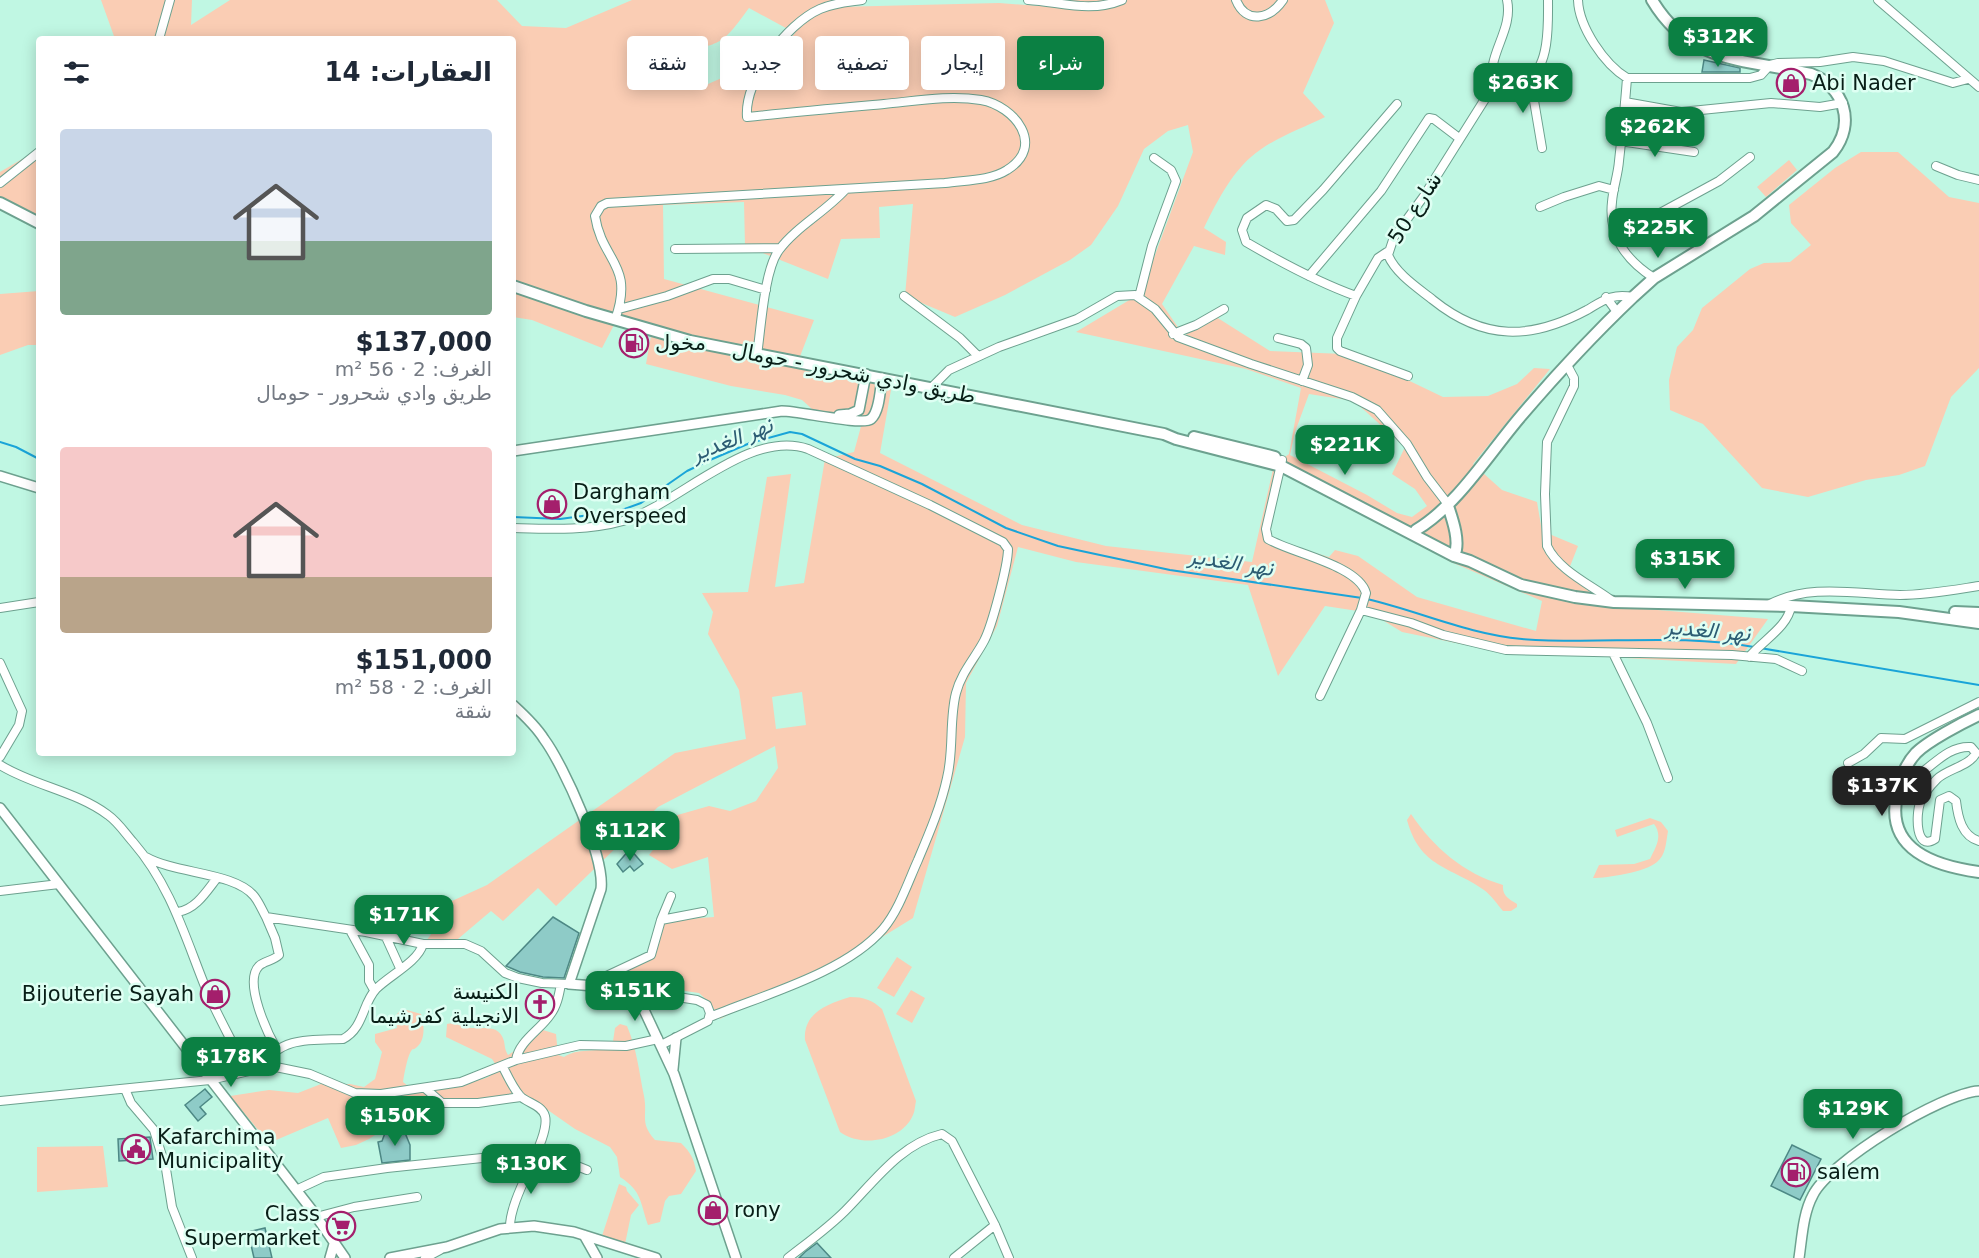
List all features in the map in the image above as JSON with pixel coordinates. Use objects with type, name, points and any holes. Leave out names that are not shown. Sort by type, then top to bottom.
[{"type":"main road","points":[[1416,530],[1447,503],[1567,365],[1633,297],[1654,278],[1754,216],[1833,152],[1843,138],[1845,127],[1843,103],[1838,93],[1819,77],[1717,55],[1693,45],[1663,17],[1652,0]]},
{"type":"main road","points":[[0,203],[36,222]]},
{"type":"main road","name":"طريق وادي شحرور - حومال","points":[[516,287],[617,314],[690,341],[1164,434],[1176,439],[1227,447],[1282,463],[1470,561],[1521,585],[1575,597],[1614,602],[1979,613]]},
{"type":"main road","points":[[1447,503],[1454,526],[1455,553]]},
{"type":"main road","name":"طريق وادي شحرور - حومال","points":[[1393,521],[1416,530],[1455,553]]},
{"type":"main road","name":"طريق وادي شحرور - حومال","points":[[1899,612],[1979,623]]},
{"type":"main road","points":[[1979,715],[1933,740],[1916,753],[1903,770],[1895,806],[1900,833],[1906,842],[1928,859],[1979,872]]},
{"type":"main road","points":[[1954,730],[1979,721]]},
{"type":"street","points":[[160,36],[170,0]]},
{"type":"street","points":[[766,290],[729,279],[713,279],[617,314],[621,279],[595,216],[601,206],[617,202],[845,190],[945,183],[995,176],[1018,162],[1024,146],[1022,129],[1013,116],[999,106],[981,100],[936,99],[747,117],[750,91],[771,54],[796,25],[821,9],[862,0]]},
{"type":"street","points":[[1028,0],[1089,7],[1122,0]]},
{"type":"street","points":[[1236,0],[1240,9],[1246,14],[1259,17],[1270,14],[1283,0]]},
{"type":"street","points":[[1507,0],[1508,17],[1491,67],[1494,88],[1530,77],[1535,73],[1543,58],[1547,36],[1548,0]]},
{"type":"street","points":[[1578,0],[1580,17],[1585,26],[1612,66],[1627,78],[1696,80],[1757,77],[1770,65],[1862,57],[1893,63],[1953,83],[1968,79]]},
{"type":"street","points":[[1878,0],[1979,87]]},
{"type":"street","points":[[1754,62],[1757,77]]},
{"type":"street","points":[[1530,77],[1542,147]]},
{"type":"street","points":[[1627,78],[1612,209],[1616,237],[1631,261],[1654,278]]},
{"type":"street","name":"شارع 50","points":[[1494,88],[1459,138],[1424,196],[1394,237],[1387,252],[1391,262],[1424,293],[1457,318],[1481,328],[1500,332],[1536,331],[1587,310],[1606,297]]},
{"type":"street","points":[[1625,102],[1681,112],[1771,103],[1820,107],[1843,103]]},
{"type":"street","points":[[1356,296],[1317,282],[1246,242],[1242,235],[1243,224],[1258,209],[1266,205],[1276,208],[1287,221],[1294,220],[1397,104]]},
{"type":"street","points":[[1309,276],[1381,191],[1429,118],[1434,119],[1459,138]]},
{"type":"street","points":[[1620,141],[1694,152]]},
{"type":"street","points":[[0,183],[36,154]]},
{"type":"street","points":[[1616,237],[1719,181],[1750,157]]},
{"type":"street","points":[[1139,297],[1152,246],[1176,181],[1174,173],[1155,158]]},
{"type":"street","points":[[1936,166],[1979,180]]},
{"type":"street","points":[[1540,207],[1599,186],[1614,190]]},
{"type":"street","points":[[758,355],[766,290],[771,266],[780,248],[845,190]]},
{"type":"street","points":[[675,249],[780,248]]},
{"type":"street","points":[[1387,252],[1378,258],[1356,296],[1338,338],[1337,348],[1408,376]]},
{"type":"street","points":[[931,388],[949,370],[978,356],[1024,336],[1077,320],[1117,296],[1126,294],[1139,297],[1155,309],[1173,334],[1195,344],[1352,396],[1377,410],[1407,444],[1427,477],[1447,503]]},
{"type":"street","points":[[1617,312],[1606,297],[1618,294],[1633,297]]},
{"type":"street","points":[[904,296],[960,338],[978,356]]},
{"type":"street","points":[[1173,334],[1196,325],[1224,309]]},
{"type":"street","points":[[1278,338],[1301,344],[1306,348],[1308,365],[1302,381]]},
{"type":"street","points":[[1567,365],[1572,372],[1574,386],[1547,442],[1545,494],[1547,546],[1550,553],[1564,567],[1614,602]]},
{"type":"street","points":[[827,416],[850,414],[859,410],[866,374]]},
{"type":"street","points":[[516,451],[763,413],[794,411],[854,422],[871,419],[882,378]]},
{"type":"street","points":[[0,1101],[210,1080],[262,1067],[297,1070],[355,1093],[381,1094],[461,1082],[516,1060],[580,1045],[626,1046],[659,1042],[676,1038],[705,1023],[710,1017],[787,988],[839,962],[870,941],[889,921],[922,850],[945,788],[956,694],[959,683],[986,638],[992,622],[1008,553],[1006,545],[930,505],[808,449],[788,444],[763,450],[728,464],[657,506],[624,521],[591,526],[516,528]]},
{"type":"street","points":[[1282,463],[1266,529],[1268,539],[1323,561],[1361,583],[1366,593],[1320,696]]},
{"type":"street","points":[[0,476],[36,487]]},
{"type":"street","points":[[1767,606],[1781,598],[1807,593],[1854,591],[1903,595],[1979,586]]},
{"type":"street","points":[[0,608],[36,602]]},
{"type":"street","points":[[1750,655],[1788,619],[1791,606]]},
{"type":"street","points":[[1361,608],[1493,648],[1522,651],[1750,655],[1776,659],[1802,670]]},
{"type":"street","points":[[1613,653],[1647,723],[1668,778]]},
{"type":"street","points":[[0,663],[22,711],[20,725],[0,757]]},
{"type":"street","points":[[1848,763],[1864,754],[1881,738],[1905,739],[1979,702]]},
{"type":"street","points":[[516,708],[545,739],[563,774],[597,855],[602,874],[601,889],[554,1010],[521,1048],[516,1060]]},
{"type":"street","points":[[1900,784],[1914,778],[1943,756],[1971,747],[1976,753],[1972,759],[1937,779],[1921,800],[1918,822],[1920,838],[1930,843],[1935,839],[1940,800],[1949,796],[1956,801],[1960,822],[1968,835],[1979,841]]},
{"type":"street","points":[[0,765],[18,775],[86,802],[107,814],[146,857],[160,877],[178,912],[206,989],[246,1071]]},
{"type":"street","points":[[0,808],[296,1190],[345,1258]]},
{"type":"street","points":[[146,857],[160,865],[232,882],[254,896],[266,917],[280,951],[277,958],[257,969],[253,976],[253,988],[266,1027],[277,1050]]},
{"type":"street","points":[[178,912],[186,911],[195,905],[217,878]]},
{"type":"street","points":[[0,891],[59,885]]},
{"type":"street","points":[[587,985],[651,955],[671,896]]},
{"type":"street","points":[[661,920],[703,912]]},
{"type":"street","points":[[266,917],[385,935],[423,944],[465,944],[481,951],[506,973],[543,983],[620,988],[701,1001],[707,1005],[710,1017]]},
{"type":"street","points":[[350,930],[370,969],[369,981],[374,990]]},
{"type":"street","points":[[385,935],[400,968]]},
{"type":"street","points":[[262,1067],[277,1050],[289,1043],[304,1040],[343,1039],[349,1036],[360,1023],[374,990],[417,957],[423,944]]},
{"type":"street","points":[[620,988],[641,1007],[674,1074],[736,1258]]},
{"type":"street","points":[[641,1007],[643,999],[652,993]]},
{"type":"street","points":[[674,1074],[676,1038]]},
{"type":"street","points":[[503,1067],[521,1097],[541,1109],[545,1117],[545,1128],[512,1213],[510,1228]]},
{"type":"street","points":[[125,1089],[130,1103],[154,1130],[166,1169],[172,1207],[192,1258]]},
{"type":"street","points":[[426,1089],[442,1103],[478,1103],[521,1097]]},
{"type":"street","points":[[1798,1258],[1812,1196],[1843,1162],[1935,1104],[1956,1095],[1979,1091]]},
{"type":"street","points":[[788,1258],[844,1212],[877,1175],[912,1147],[942,1134],[952,1141],[995,1225],[1009,1258]]},
{"type":"street","points":[[537,1150],[587,1170]]},
{"type":"street","points":[[296,1190],[324,1177],[387,1168],[501,1156],[532,1159]]},
{"type":"street","points":[[316,1217],[354,1207],[417,1197]]},
{"type":"street","points":[[954,1258],[995,1225]]},
{"type":"street","points":[[390,1258],[447,1246],[510,1228],[551,1227],[656,1258]]},
{"type":"street","points":[[584,1235],[597,1258]]},
{"type":"street","points":[[330,1258],[334,1244]]},
{"type":"street","points":[[425,1258],[447,1246]]},
{"type":"shaded area","points":[[101,0],[192,0],[191,25],[230,0],[497,0],[522,26],[566,28],[632,0],[835,0],[837,7],[999,3],[1054,7],[1054,0],[1325,0],[1334,23],[1303,93],[1325,117],[1259,151],[1244,164],[1224,190],[1204,228],[1226,242],[1225,255],[1194,246],[1162,304],[1184,336],[1213,315],[1270,351],[1344,354],[1393,373],[1443,397],[1488,396],[1517,384],[1534,368],[1550,369],[1473,464],[1502,490],[1537,502],[1542,531],[1578,546],[1567,574],[1608,606],[1768,619],[1736,664],[1495,651],[1402,632],[1371,613],[1325,606],[1278,676],[1248,585],[1076,562],[1018,547],[997,626],[966,683],[965,737],[913,918],[814,979],[791,984],[720,1019],[711,1004],[699,993],[615,981],[618,974],[651,957],[661,921],[714,917],[708,857],[672,869],[649,855],[670,828],[674,816],[709,806],[730,811],[756,801],[778,768],[775,746],[658,807],[556,906],[538,888],[503,921],[491,911],[452,944],[423,945],[438,925],[430,911],[487,885],[675,753],[746,739],[739,690],[708,634],[713,612],[702,593],[748,592],[767,477],[791,474],[775,587],[804,583],[825,459],[854,452],[863,419],[812,409],[802,400],[785,395],[731,386],[646,364],[651,336],[614,325],[602,348],[532,320],[516,317],[516,36],[114,36]],"holes":[[[749,8],[795,33],[792,36],[803,36],[803,90],[720,90],[720,79],[708,84],[708,90],[627,90],[627,36],[708,36],[708,45],[710,45],[720,41],[720,36],[726,36]],[[1188,125],[1193,152],[1141,293],[1076,332],[1246,369],[1301,388],[1289,454],[1274,465],[1252,562],[1106,546],[1022,525],[880,453],[892,384],[799,359],[814,320],[664,279],[663,205],[744,202],[745,246],[828,279],[841,239],[880,238],[879,207],[913,204],[905,296],[955,317],[1005,295],[1070,260],[1091,245],[1118,206],[1144,149],[1168,131]],[[1309,394],[1354,401],[1405,447],[1392,474],[1415,489],[1427,506],[1412,517],[1397,513],[1290,455],[1295,432]],[[1283,471],[1451,562],[1542,601],[1536,631],[1417,597],[1358,556],[1335,550],[1329,557],[1278,542],[1267,533]],[[802,692],[806,725],[776,729],[772,697]]]},
{"type":"shaded area","points":[[36,151],[36,223],[0,208],[0,172]]},
{"type":"shaded area","points":[[1861,152],[1898,152],[1949,197],[1979,203],[1979,368],[1951,397],[1925,466],[1899,475],[1866,480],[1808,497],[1762,488],[1703,424],[1670,410],[1669,380],[1677,347],[1693,330],[1702,308],[1750,269],[1764,263],[1790,262],[1811,245],[1791,223],[1789,205],[1835,168]]},
{"type":"shaded area","points":[[1789,160],[1797,170],[1766,197],[1757,187]]},
{"type":"shaded area","points":[[36,291],[36,345],[28,345],[0,355],[0,294]]},
{"type":"shaded area","points":[[1411,814],[1429,838],[1451,858],[1475,874],[1503,885],[1505,895],[1517,904],[1517,907],[1511,911],[1503,911],[1484,890],[1428,857],[1413,836],[1407,820]]},
{"type":"shaded area","points":[[1650,818],[1661,822],[1668,831],[1660,859],[1652,866],[1636,871],[1617,876],[1593,878],[1599,865],[1634,864],[1650,859],[1658,837],[1654,824],[1617,837],[1615,830]]},
{"type":"shaded area","points":[[897,957],[912,967],[894,997],[877,988]]},
{"type":"shaded area","points":[[911,990],[925,998],[912,1023],[896,1014]]},
{"type":"shaded area","points":[[850,997],[875,1003],[882,1009],[916,1101],[914,1113],[908,1124],[900,1131],[891,1136],[870,1141],[849,1137],[840,1132],[805,1040],[805,1031],[812,1016],[833,1003]]},
{"type":"shaded area","points":[[407,1010],[421,1014],[423,1027],[422,1040],[409,1056],[403,1082],[415,1087],[472,1082],[488,1077],[493,1072],[496,1065],[492,1059],[446,1037],[447,1024],[486,1028],[499,1032],[508,1055],[534,1039],[543,1030],[556,1034],[558,1055],[564,1057],[575,1052],[612,1048],[615,1028],[620,1024],[627,1026],[633,1043],[644,1096],[647,1128],[655,1140],[681,1143],[691,1156],[696,1171],[681,1194],[669,1196],[665,1201],[660,1222],[648,1225],[636,1192],[620,1177],[617,1157],[610,1147],[575,1129],[532,1099],[475,1099],[461,1105],[440,1106],[429,1100],[369,1139],[341,1148],[328,1118],[269,1143],[230,1096],[269,1090],[298,1093],[321,1084],[350,1084],[364,1087],[375,1079],[382,1052],[375,1042],[375,1034],[397,1028],[395,1016],[400,1011]]},
{"type":"shaded area","points":[[103,1146],[108,1187],[37,1192],[37,1147]]},
{"type":"shaded area","points":[[619,1184],[626,1187],[639,1205],[631,1215],[625,1244],[601,1239]]},
{"type":"building","points":[[1704,60],[1740,68],[1740,72],[1702,72]]},
{"type":"building","points":[[630,849],[643,864],[634,871],[630,866],[623,872],[617,864]]},
{"type":"building","points":[[553,917],[579,933],[564,978],[543,977],[506,966]]},
{"type":"building","name":"الكنيسة الانجيلية كفرشيما","points":[[533,997],[550,1000],[546,1011],[531,1008]]},
{"type":"building","points":[[205,1089],[212,1097],[200,1107],[206,1114],[198,1121],[185,1105]]},
{"type":"building","points":[[403,1128],[410,1145],[410,1160],[382,1163],[378,1142],[382,1141],[385,1133],[392,1129]]},
{"type":"building","name":"Kafarchima Municipality","points":[[150,1137],[153,1159],[119,1161],[118,1139]]},
{"type":"building","name":"salem","points":[[1792,1145],[1821,1159],[1800,1200],[1771,1186]]},
{"type":"building","points":[[265,1228],[272,1258],[254,1258],[248,1232]]},
{"type":"building","points":[[817,1243],[831,1258],[799,1258],[805,1252]]},
{"type":"waterway","name":"نهر الغدير","points":[[516,517],[560,519],[619,511],[641,503],[687,471],[710,460],[750,443],[790,432],[802,434],[855,459],[880,466],[922,484],[1006,528],[1058,546],[1170,570],[1362,598]]},
{"type":"waterway","name":"نهر الغدير","points":[[0,442],[36,457]]},
{"type":"waterway","name":"نهر الغدير","points":[[1367,599],[1462,627],[1522,639],[1667,640],[1754,647]]},
{"type":"waterway","name":"نهر الغدير","points":[[1760,648],[1979,685]]},
{"type":"place","name":"Abi Nader","points":[[1791,83]]},
{"type":"place","name":"مخول","points":[[634,343]]},
{"type":"place","name":"Dargham Overspeed","points":[[552,504]]},
{"type":"place","name":"Bijouterie Sayah","points":[[215,994]]},
{"type":"place","name":"الكنيسة الانجيلية كفرشيما","points":[[540,1004]]},
{"type":"place","name":"Kafarchima Municipality","points":[[136,1149]]},
{"type":"place","name":"salem","points":[[1796,1172]]},
{"type":"place","name":"rony","points":[[713,1210]]},
{"type":"place","name":"Class Supermarket","points":[[341,1226]]}]
